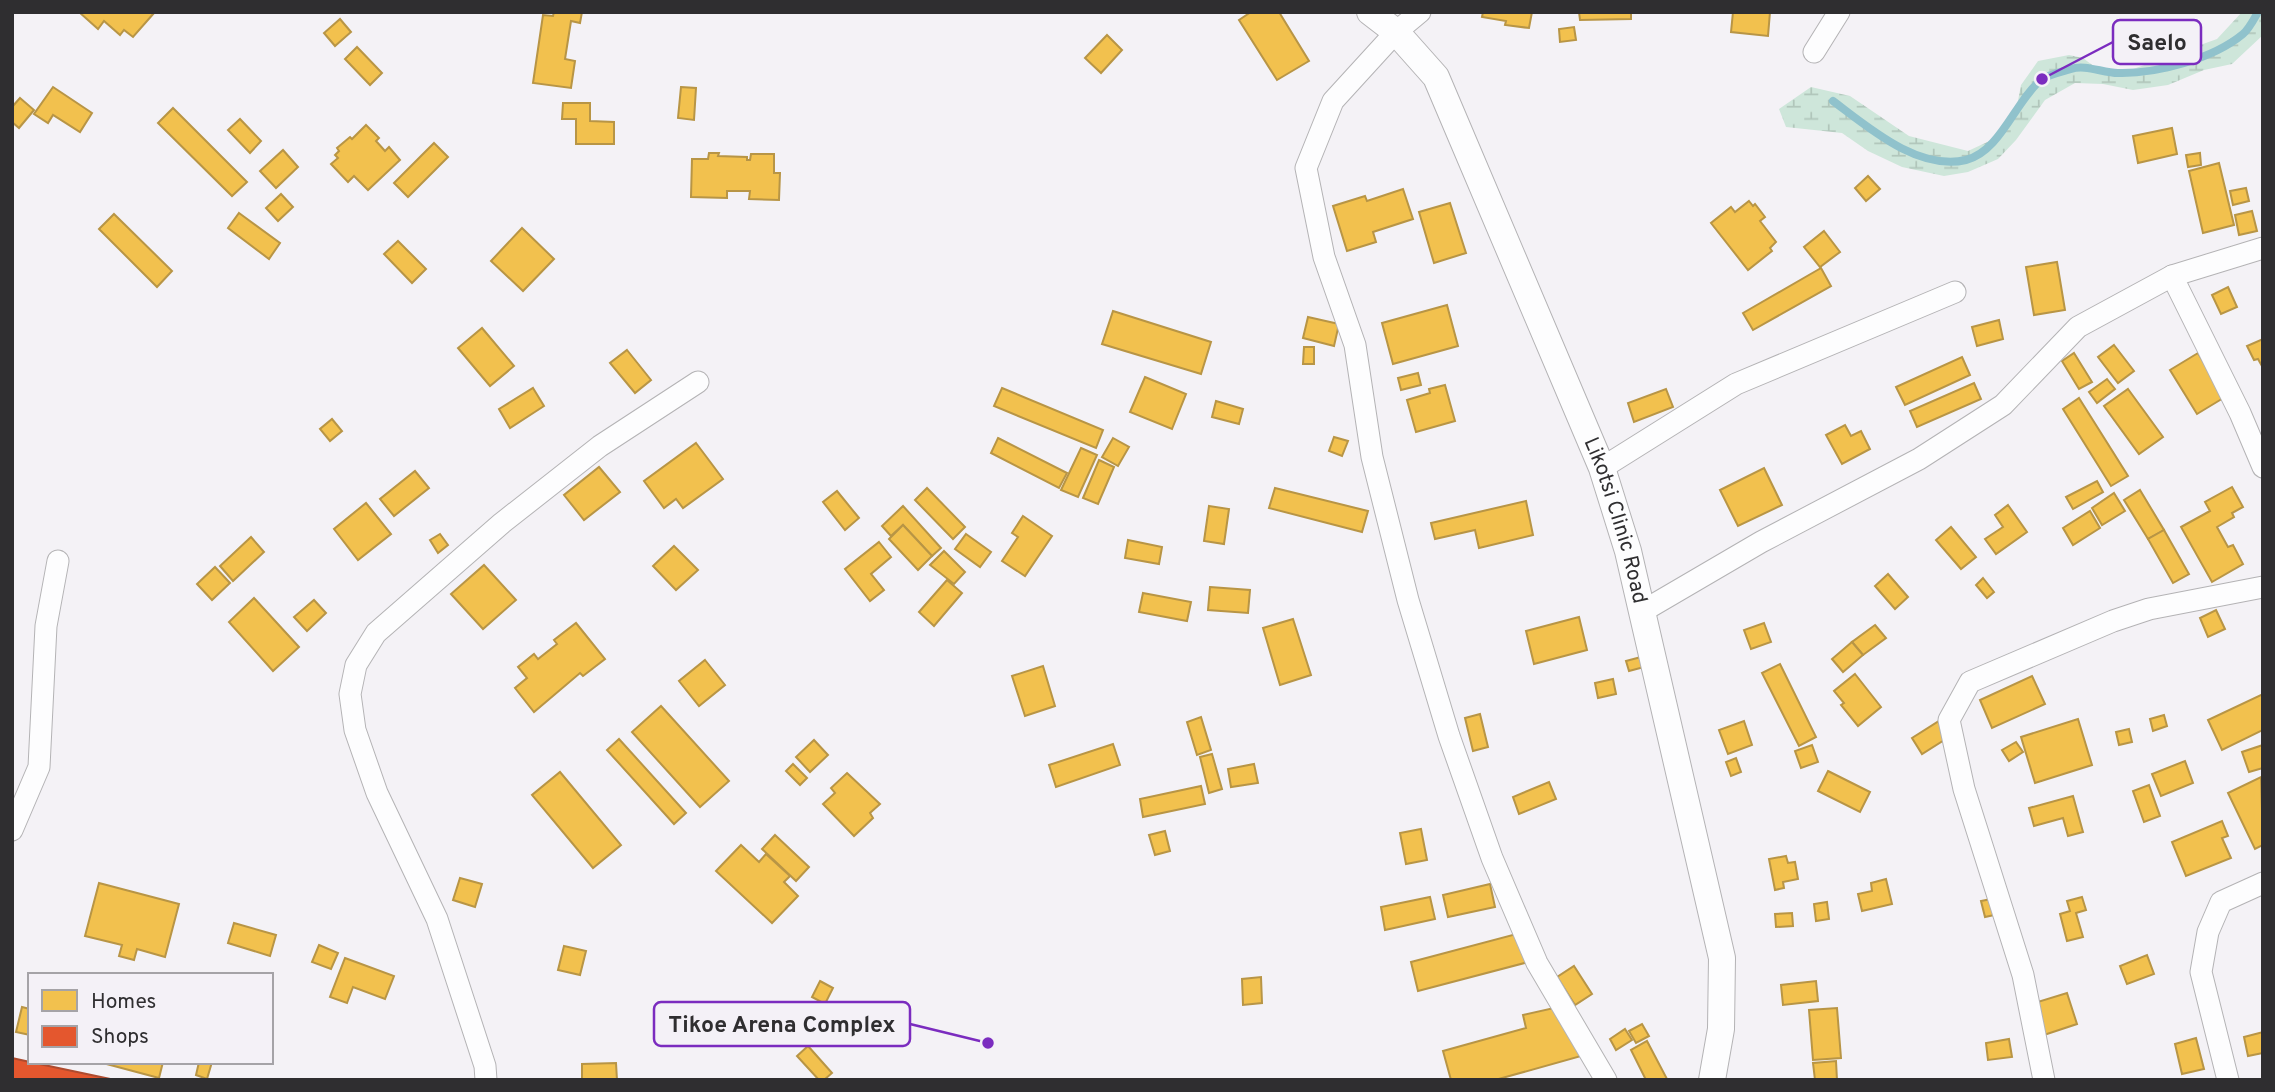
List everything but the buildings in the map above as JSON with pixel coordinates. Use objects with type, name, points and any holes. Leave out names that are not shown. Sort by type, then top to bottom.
[{"type":"street","name":"Likotsi Clinic Road","points":[[1370,12],[1396,32],[1436,77],[1602,468],[1643,611],[1722,958],[1721,1030],[1712,1080]]},
{"type":"street","points":[[1420,12],[1396,32],[1333,101],[1306,168],[1324,257],[1355,345],[1372,457],[1405,587],[1449,736],[1492,858],[1537,963],[1606,1080]]},
{"type":"street","points":[[1814,52],[1839,12]]},
{"type":"street","points":[[1643,611],[1761,542],[1919,459],[2003,405],[2078,327],[2172,276],[2263,248]]},
{"type":"street","points":[[2172,276],[2240,413],[2263,467]]},
{"type":"street","points":[[1602,468],[1736,384],[1955,292]]},
{"type":"street","points":[[486,1080],[485,1066],[437,919],[377,793],[355,730],[350,694],[356,665],[376,633],[502,523],[600,446],[698,382]]},
{"type":"street","points":[[12,830],[39,767],[46,626],[58,561]]},
{"type":"street","points":[[2044,1080],[2023,975],[1964,789],[1949,720],[1969,682],[2113,621],[2149,609],[2263,587]]},
{"type":"street","points":[[2228,1080],[2201,971],[2208,932],[2221,902],[2263,883]]},
{"type":"green space","points":[[2242,12],[2263,12],[2263,35],[2232,64],[2204,70],[2168,85],[2133,90],[2103,84],[2075,83],[2045,100],[2016,140],[1998,159],[1968,172],[1944,176],[1902,167],[1868,151],[1842,133],[1786,127],[1779,109],[1811,87],[1850,96],[1909,136],[1968,151],[1996,138],[2016,111],[2021,85],[2038,61],[2069,55],[2083,58],[2100,71],[2122,73],[2217,39]]},
{"type":"waterway","points":[[1833,101],[1878,134],[1912,153],[1948,162],[1966,160],[1989,147],[2032,89],[2044,78],[2076,68],[2133,73],[2184,63],[2231,43],[2245,32],[2258,12]]},
{"type":"place","name":"Saelo","points":[[2042,79]]},
{"type":"place","name":"Tikoe Arena Complex","points":[[988,1043]]}]
